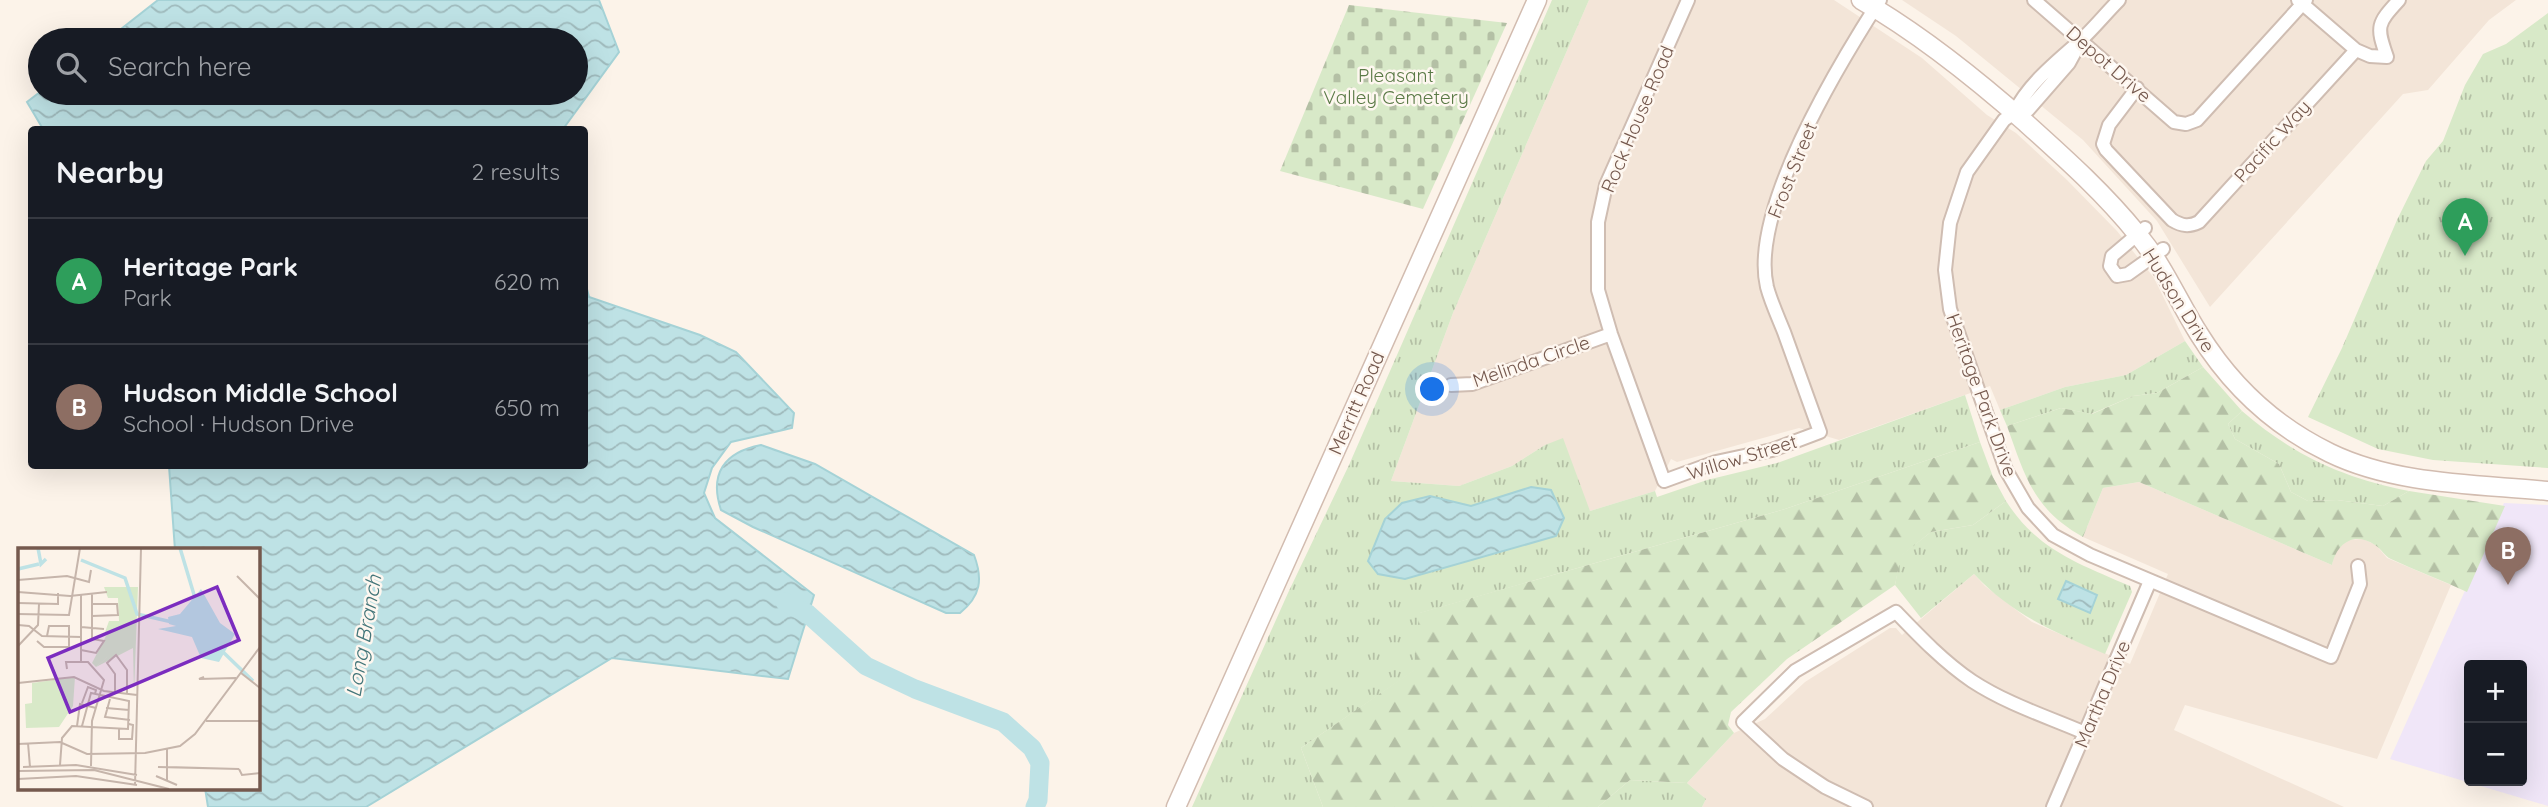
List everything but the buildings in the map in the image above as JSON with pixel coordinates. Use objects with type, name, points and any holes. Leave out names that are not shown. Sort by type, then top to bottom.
[{"type":"street","name":"Merritt Road","points":[[1176,807],[1537,0]]},
{"type":"street","name":"Rock House Road","points":[[1664,481],[1598,290],[1598,222],[1606,185],[1688,0]]},
{"type":"street","name":"Depot Drive","points":[[2034,0],[2174,121],[2186,124],[2197,120],[2302,1]]},
{"type":"street","name":"Heritage Park Drive","points":[[2119,0],[2082,39],[2070,62],[1991,136],[1967,172],[1950,223],[1945,270],[1950,309],[2006,470],[2028,508],[2053,535],[2090,555],[2331,657],[2360,584],[2358,566]]},
{"type":"street","points":[[2302,1],[2356,50],[2370,57],[2387,57],[2379,35],[2380,23],[2387,11],[2399,0]]},
{"type":"street","name":"Hudson Drive","points":[[1875,2],[1949,47],[2069,149],[2158,252],[2232,366],[2258,392],[2305,427],[2370,457],[2398,463],[2455,471],[2548,478]]},
{"type":"street","name":"Frost Street","points":[[1819,432],[1767,285],[1766,245],[1772,210],[1789,168],[1834,73],[1875,2]]},
{"type":"street","name":"Pacific Way","points":[[2137,88],[2109,125],[2103,144],[2172,220],[2185,226],[2199,222],[2356,50]]},
{"type":"street","points":[[2141,231],[2112,256],[2110,266],[2117,276],[2127,274],[2158,252]]},
{"type":"street","name":"Hudson Drive","points":[[2158,252],[2198,333],[2230,380],[2269,416],[2299,436],[2332,454],[2385,472],[2548,491]]},
{"type":"street","name":"Melinda Circle","points":[[1451,385],[1472,384],[1611,334]]},
{"type":"street","name":"Willow Street","points":[[1664,481],[1716,462],[1772,450],[1819,432]]},
{"type":"street","name":"Martha Drive","points":[[2053,807],[2150,581]]},
{"type":"street","points":[[1866,807],[1825,786],[1783,758],[1743,722],[1795,671],[1896,612],[1945,661],[1974,682],[2007,700],[2085,733]]},
{"type":"shaded area","points":[[1589,0],[1834,0],[1922,58],[1987,115],[2016,133],[2067,180],[2117,231],[2154,278],[2185,341],[2126,375],[2065,387],[2000,410],[1990,386],[1839,440],[1799,428],[1677,462],[1671,459],[1655,491],[1590,511],[1545,445],[1512,466],[1459,486],[1391,481],[1453,313]]},
{"type":"shaded area","points":[[1902,0],[2516,0],[2489,20],[2428,90],[2403,94],[2210,307],[2157,221],[2083,140],[1956,36]]},
{"type":"shaded area","points":[[2139,482],[2332,565],[2335,551],[2347,540],[2363,539],[2376,545],[2387,558],[2451,585],[2377,759],[2185,705],[2174,730],[2344,807],[1702,807],[1706,799],[1687,783],[1734,733],[1765,719],[1805,682],[1890,628],[1896,628],[1902,635],[1974,574],[1985,586],[2032,622],[2130,664],[2168,574],[2083,537],[2103,488]]},
{"type":"shaded area","points":[[2504,503],[2548,505],[2548,806],[2481,786],[2527,786],[2527,660],[2464,660],[2464,781],[2390,759]]},
{"type":"green space","points":[[1552,0],[1589,0],[1453,313],[1391,481],[1459,486],[1512,466],[1545,445],[1563,438],[1590,511],[1655,491],[1657,497],[1707,480],[1777,463],[1965,395],[1980,442],[1785,509],[1420,613],[1415,670],[1301,748],[1323,807],[1192,807],[1349,465]]},
{"type":"green space","name":"Pleasant Valley Cemetery","points":[[1349,5],[1507,23],[1423,209],[1280,171]]},
{"type":"green space","points":[[2548,13],[2548,468],[2433,460],[2378,449],[2308,417],[2342,348],[2397,220],[2426,161],[2443,141],[2465,85],[2483,54],[2506,44]]},
{"type":"green space","points":[[2185,341],[2203,367],[2157,393],[2133,396],[2091,414],[2061,408],[2007,426],[2000,410],[2065,387],[2126,375]]},
{"type":"green space","points":[[2203,367],[2242,411],[2228,424],[2235,439],[2279,464],[2291,492],[2308,501],[2337,500],[2383,506],[2409,491],[2505,506],[2467,592],[2391,559],[2375,545],[2360,539],[2353,539],[2342,545],[2332,565],[2139,482],[2103,488],[2083,537],[2066,526],[2042,503],[2026,476],[2007,426],[2061,408],[2092,414],[2133,396],[2157,393]]},
{"type":"green space","points":[[2242,411],[2280,440],[2320,463],[2362,479],[2409,491],[2383,506],[2337,500],[2308,501],[2291,492],[2279,464],[2235,439],[2228,424]]},
{"type":"green space","points":[[1980,442],[1993,477],[2006,501],[1973,525],[1931,532],[1901,556],[1895,585],[1787,659],[1731,712],[1728,725],[1734,733],[1687,783],[1630,780],[1598,807],[1323,807],[1301,748],[1414,670],[1419,613],[1785,509]]},
{"type":"green space","points":[[2006,501],[2031,532],[2046,544],[2077,562],[2130,586],[2132,592],[2105,654],[2019,612],[1974,574],[1921,618],[1895,585],[1900,556],[1931,532],[1973,525]]},
{"type":"green space","points":[[1630,780],[1687,783],[1706,799],[1702,807],[1598,807]]},
{"type":"water","points":[[158,0],[599,0],[619,52],[588,95],[588,28],[122,28]]},
{"type":"water","points":[[29,105],[580,105],[565,126],[41,126]]},
{"type":"water","name":"Long Branch","points":[[588,293],[589,297],[700,335],[736,352],[794,413],[792,428],[731,442],[712,468],[704,493],[715,518],[814,595],[788,679],[612,658],[366,807],[208,807],[205,790],[259,790],[259,548],[175,548],[169,469],[588,469]]},
{"type":"water","points":[[761,445],[815,464],[974,555],[979,572],[978,587],[967,607],[960,613],[946,613],[753,527],[721,510],[717,486],[723,467],[737,453]]},
{"type":"water","points":[[1531,487],[1551,490],[1564,518],[1556,536],[1405,579],[1378,574],[1368,561],[1385,519],[1402,503],[1430,496],[1471,506]]},
{"type":"water","points":[[2066,581],[2097,595],[2090,613],[2058,599]]},
{"type":"waterway","points":[[785,602],[808,614],[866,666],[915,689],[1003,722],[1032,748],[1040,763],[1038,800],[1035,807]]},
{"type":"place","name":"Heritage Park","points":[[2465,256]]},
{"type":"place","name":"Hudson Middle School","points":[[2508,585]]}]
